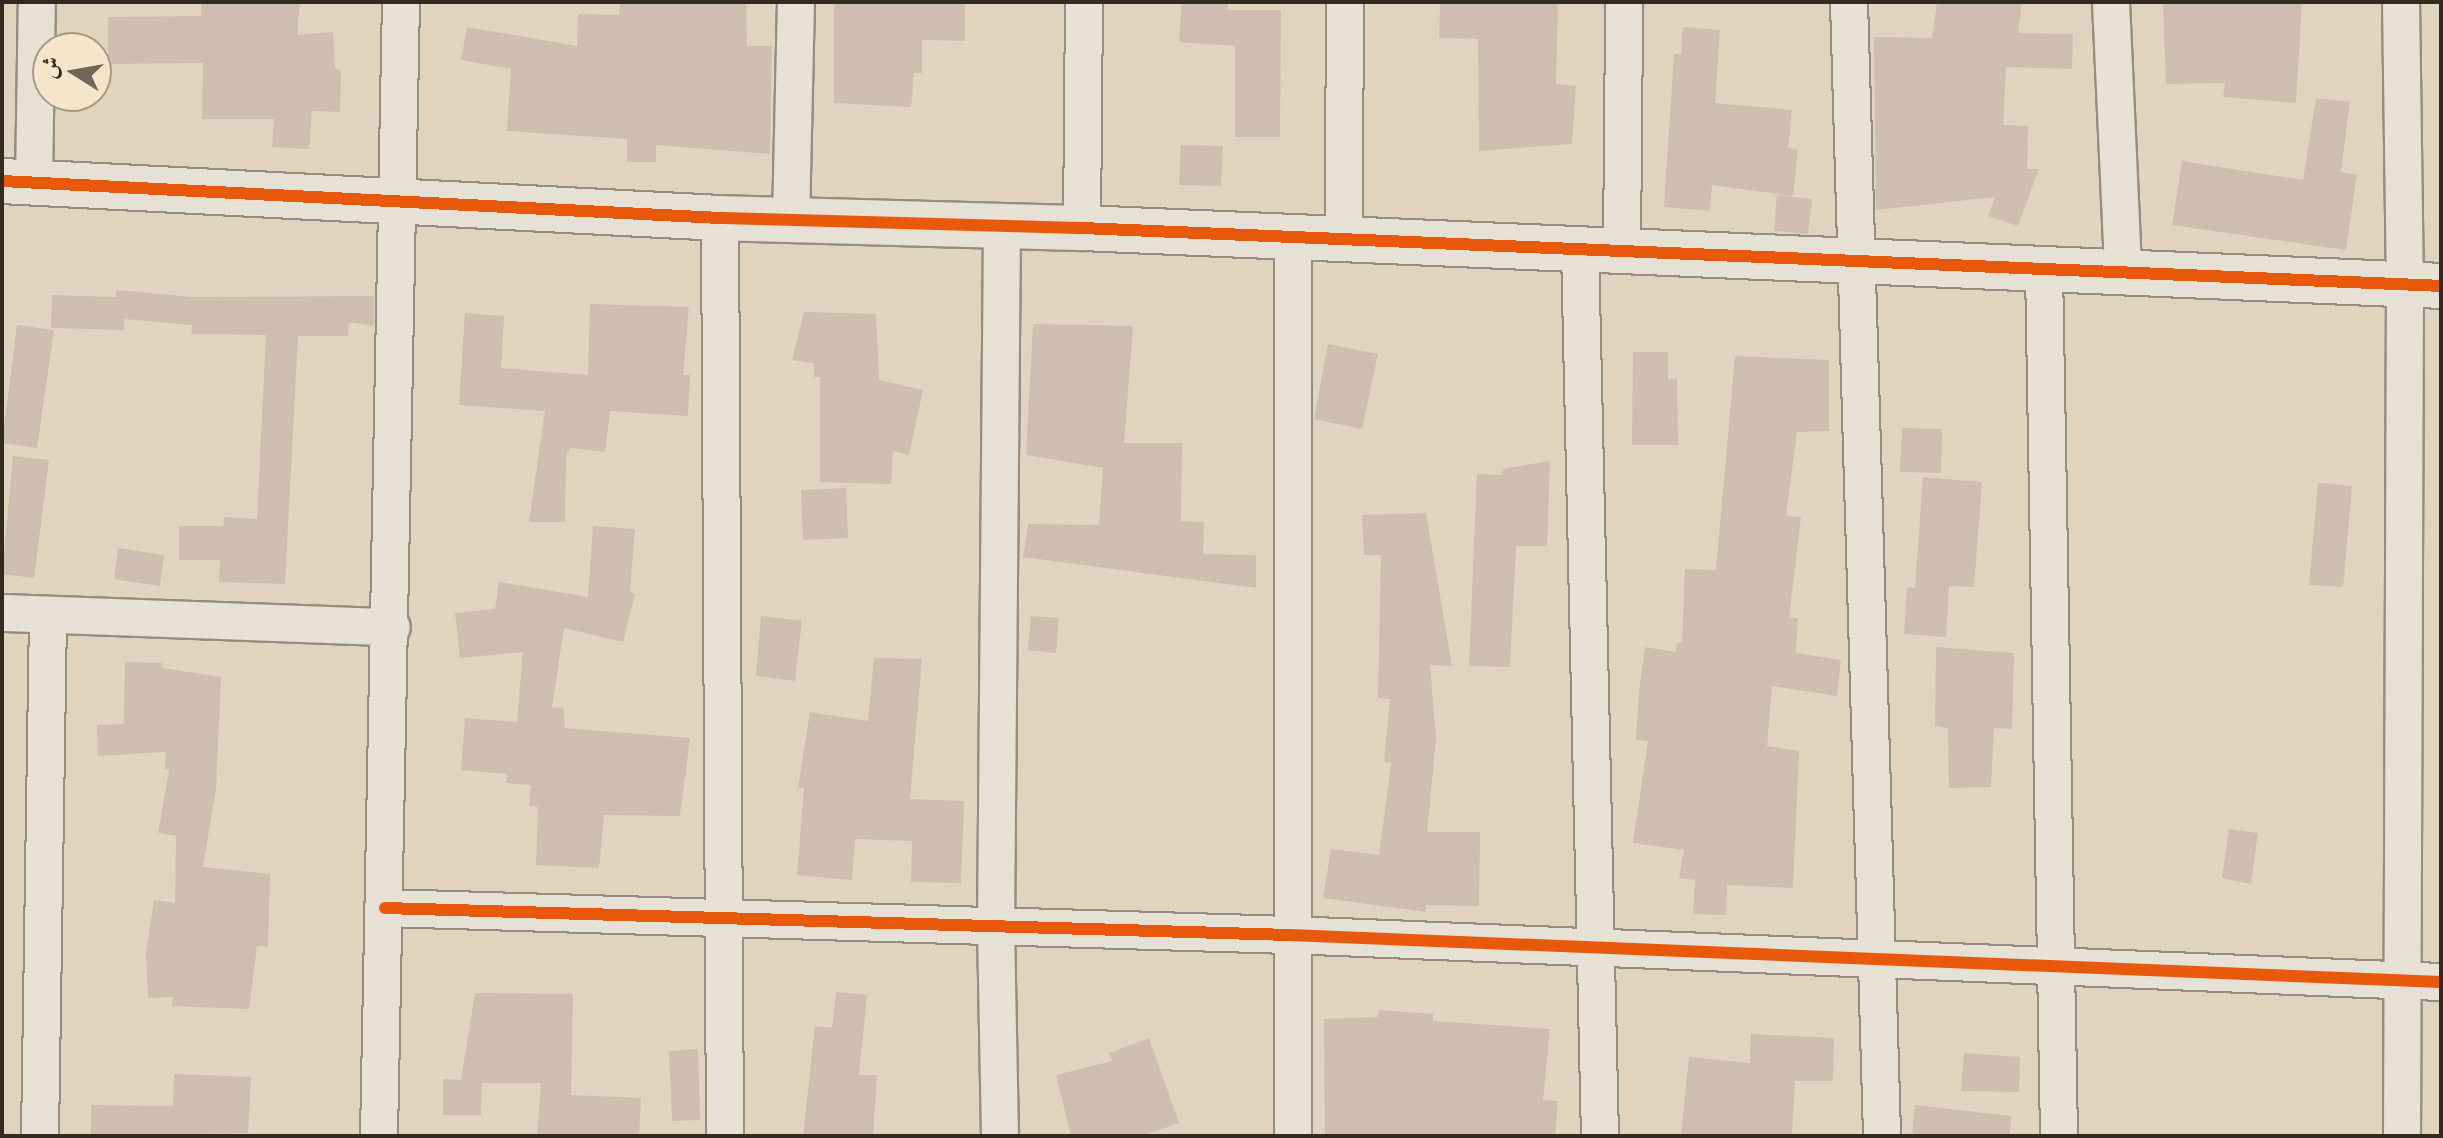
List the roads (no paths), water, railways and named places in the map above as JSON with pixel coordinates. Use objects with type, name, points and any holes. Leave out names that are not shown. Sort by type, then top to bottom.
[{"type":"street","points":[[37,2],[18,182],[720,218],[1082,228],[2423,285]]},
{"type":"street","points":[[379,1136],[392,627],[401,2]]},
{"type":"street","points":[[791,221],[796,2]]},
{"type":"street","points":[[1082,228],[1084,2]]},
{"type":"street","points":[[1344,239],[1345,2]]},
{"type":"street","points":[[1600,1136],[1601,249],[1624,2]]},
{"type":"street","points":[[1849,2],[1854,260],[1880,959],[1882,1136]]},
{"type":"street","points":[[2111,2],[2123,270]]},
{"type":"street","points":[[2401,2],[2423,285],[2403,981],[2402,1136]]},
{"type":"street","points":[[720,218],[725,1136]]},
{"type":"street","points":[[1000,1136],[996,929],[1002,226]]},
{"type":"street","points":[[1293,237],[1290,935],[1293,1136]]},
{"type":"street","points":[[2044,268],[2059,965],[2059,1136]]},
{"type":"street","points":[[2,613],[392,627]]},
{"type":"street","points":[[40,1136],[48,616]]},
{"type":"street","points":[[385,908],[724,921],[1290,935],[2441,982]]}]
